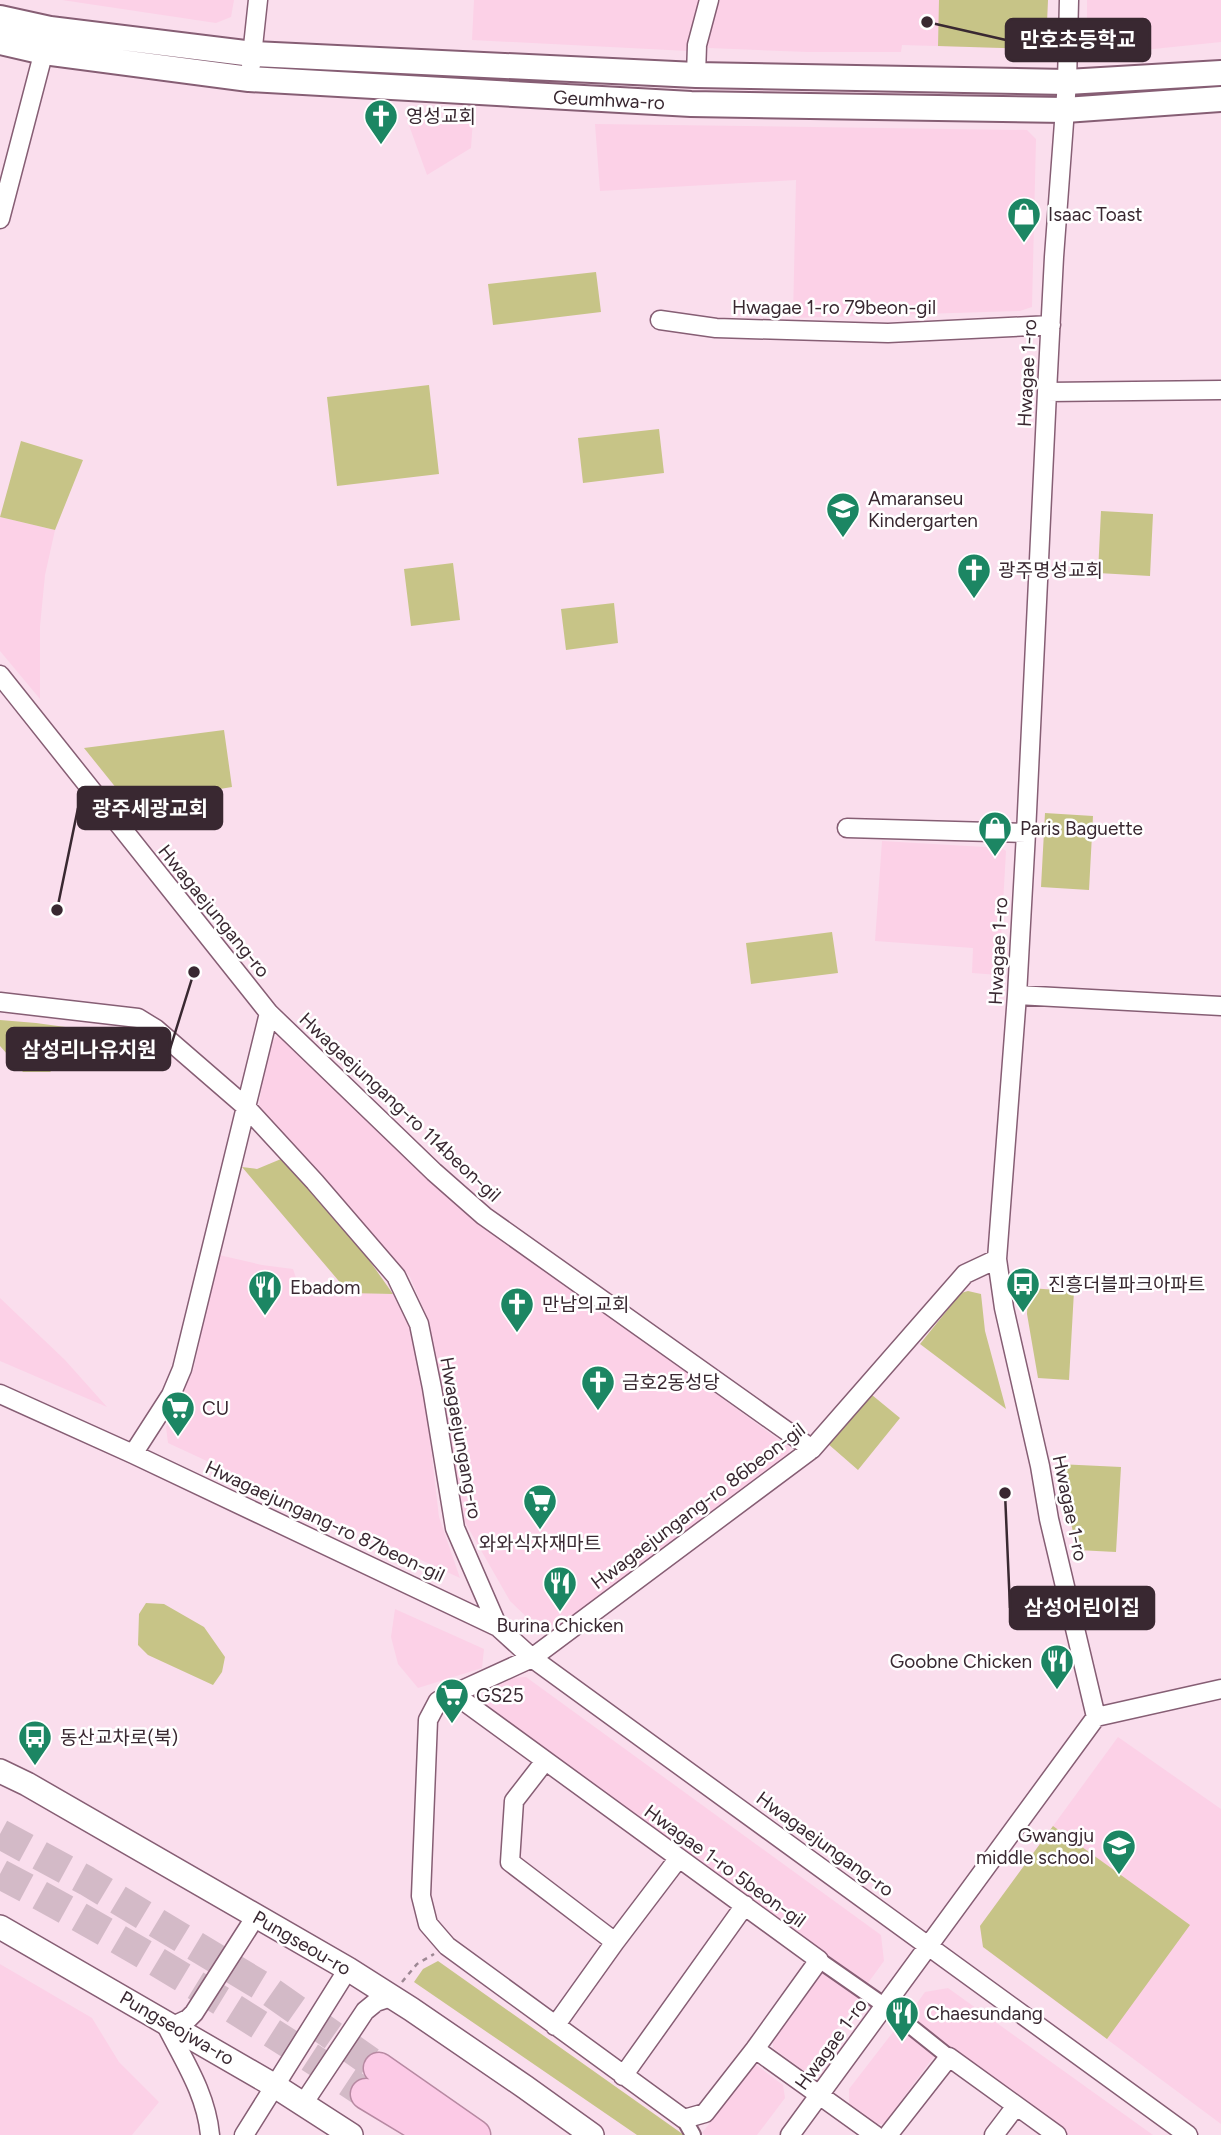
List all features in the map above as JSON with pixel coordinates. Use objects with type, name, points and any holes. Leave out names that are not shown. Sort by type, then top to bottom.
[{"type":"highway","points":[[379,2068],[475,2135]]},
{"type":"highway","points":[[366,2094],[433,2135]]},
{"type":"main road","name":"Geumhwa-ro","points":[[0,18],[47,40],[249,79],[691,104],[1065,110],[1221,99]]},
{"type":"main road","name":"Geumhwa-ro","points":[[0,42],[47,40],[253,54],[696,75],[1067,82],[1221,73]]},
{"type":"street","points":[[249,79],[258,0]]},
{"type":"street","points":[[696,75],[697,46],[709,0]]},
{"type":"street","name":"Hwagae 1-ro","points":[[790,2135],[1096,1717],[1049,1520],[1040,1466],[1004,1308],[997,1259],[1017,995],[1047,392],[1067,82],[1069,0]]},
{"type":"street","points":[[0,219],[47,40]]},
{"type":"street","name":"Hwagae 1-ro 79beon-gil","points":[[660,320],[716,328],[888,333],[1051,325]]},
{"type":"street","points":[[1047,392],[1221,390]]},
{"type":"street","name":"Hwagaejungang-ro","points":[[0,675],[269,1013]]},
{"type":"street","points":[[848,828],[1026,833]]},
{"type":"street","points":[[1017,995],[1221,1006]]},
{"type":"street","name":"Hwagaejungang-ro","points":[[0,1002],[138,1018],[156,1029],[246,1107],[316,1182],[396,1276],[419,1324],[455,1528],[498,1627],[532,1658],[1188,2135]]},
{"type":"street","points":[[133,1454],[171,1395],[182,1369],[269,1013]]},
{"type":"street","name":"Hwagaejungang-ro 114beon-gil","points":[[269,1013],[434,1172],[484,1216],[812,1449]]},
{"type":"street","name":"Hwagaejungang-ro 86beon-gil","points":[[684,2119],[447,1946],[428,1924],[421,1896],[428,1720],[438,1701],[532,1658],[812,1449],[965,1274],[997,1259]]},
{"type":"street","name":"Hwagaejungang-ro 87beon-gil","points":[[0,1394],[498,1627]]},
{"type":"street","points":[[1096,1717],[1221,1689]]},
{"type":"street","name":"Hwagae 1-ro 5beon-gil","points":[[454,1695],[819,1960]]},
{"type":"street","points":[[545,1761],[514,1801],[510,1863],[615,1941]]},
{"type":"street","name":"Pungseou-ro","points":[[0,1770],[348,1969],[397,1989],[592,2135]]},
{"type":"street","points":[[555,2026],[678,1859]]},
{"type":"street","points":[[623,2076],[745,1905]]},
{"type":"street","points":[[210,2135],[199,2086],[169,2023],[188,2019],[194,2013],[256,1916]]},
{"type":"street","name":"Pungseojwa-ro","points":[[0,1927],[169,2023],[351,2135]]},
{"type":"street","points":[[694,2135],[684,2119],[705,2113],[819,1960],[1057,2135]]},
{"type":"street","points":[[244,2135],[348,1969]]},
{"type":"street","points":[[303,2105],[365,2011],[397,1989]]},
{"type":"street","points":[[755,2049],[875,2135]]},
{"type":"street","points":[[888,2135],[949,2057]]},
{"type":"street","points":[[995,2135],[1016,2105]]},
{"type":"path","points":[[397,1989],[417,1964],[447,1946]]},
{"type":"shaded area","points":[[62,0],[234,0],[231,17],[216,23]]},
{"type":"shaded area","points":[[474,0],[700,0],[691,29],[688,51],[472,40]]},
{"type":"shaded area","points":[[720,0],[1048,0],[1046,44],[1039,49],[902,45],[901,52],[708,48],[709,31]]},
{"type":"shaded area","points":[[939,0],[1048,0],[1046,44],[1039,49],[938,46]]},
{"type":"shaded area","points":[[1087,0],[1221,0],[1221,42],[1105,54],[1087,42]]},
{"type":"shaded area","points":[[406,117],[473,119],[471,148],[427,175]]},
{"type":"shaded area","points":[[595,124],[1027,130],[1036,139],[1032,307],[1020,311],[793,318],[796,180],[600,191]]},
{"type":"shaded area","points":[[596,272],[601,312],[493,325],[488,284]]},
{"type":"shaded area","points":[[429,385],[439,474],[337,486],[327,397]]},
{"type":"shaded area","points":[[659,429],[664,473],[583,483],[578,438]]},
{"type":"shaded area","points":[[21,441],[83,460],[55,530],[0,517]]},
{"type":"shaded area","points":[[1101,511],[1153,514],[1150,576],[1098,573]]},
{"type":"shaded area","points":[[0,517],[55,530],[45,575],[40,626],[40,699],[0,651]]},
{"type":"shaded area","points":[[453,563],[460,620],[411,626],[404,569]]},
{"type":"shaded area","points":[[614,603],[618,643],[566,650],[561,609]]},
{"type":"shaded area","points":[[224,730],[232,787],[129,804],[84,748]]},
{"type":"shaded area","points":[[1045,813],[1093,816],[1089,890],[1041,887]]},
{"type":"shaded area","points":[[882,841],[1002,848],[1006,851],[999,975],[972,973],[973,948],[875,941]]},
{"type":"shaded area","points":[[832,932],[838,973],[751,984],[746,943]]},
{"type":"shaded area","points":[[0,1020],[95,1031],[50,1072],[23,1072],[0,1046]]},
{"type":"shaded area","points":[[279,1034],[452,1200],[790,1448],[788,1459],[577,1615],[540,1630],[510,1601],[462,1517],[453,1488],[429,1322],[410,1277],[259,1106],[267,1047]]},
{"type":"shaded area","points":[[281,1159],[345,1226],[393,1294],[349,1293],[242,1167],[257,1169]]},
{"type":"shaded area","points":[[219,1255],[293,1269],[300,1290],[393,1294],[411,1329],[424,1388],[439,1517],[460,1578],[168,1443],[166,1427],[193,1371]]},
{"type":"shaded area","points":[[1028,1288],[1074,1291],[1069,1380],[1038,1378],[1027,1314]]},
{"type":"shaded area","points":[[968,1291],[981,1294],[985,1331],[1006,1409],[920,1344],[961,1293]]},
{"type":"shaded area","points":[[0,1298],[65,1360],[107,1407],[0,1361]]},
{"type":"shaded area","points":[[872,1395],[900,1418],[858,1470],[827,1443]]},
{"type":"shaded area","points":[[1058,1464],[1121,1467],[1116,1552],[1077,1550]]},
{"type":"shaded area","points":[[146,1603],[164,1604],[204,1627],[225,1657],[222,1672],[213,1685],[148,1655],[138,1645],[139,1614]]},
{"type":"shaded area","points":[[395,1609],[484,1649],[482,1668],[418,1688],[398,1664],[391,1637]]},
{"type":"shaded area","points":[[526,1677],[881,1935],[884,1961],[865,1987],[481,1703],[482,1696],[509,1678]]},
{"type":"shaded area","name":"Gwangju middle school","points":[[1118,1737],[1221,1809],[1221,2124],[983,1947],[980,1926]]},
{"type":"shaded area","points":[[1053,1826],[1190,1925],[1107,2039],[983,1947],[980,1926]]},
{"type":"shaded area","points":[[438,1961],[684,2135],[637,2135],[414,1982],[423,1969]]},
{"type":"shaded area","points":[[0,1964],[92,2018],[119,2062],[159,2102],[132,2135],[0,2135]]},
{"type":"shaded area","points":[[823,1969],[861,1998],[804,2071],[773,2048],[773,2034]]},
{"type":"shaded area","points":[[948,1988],[1153,2135],[1068,2135],[907,2017],[925,1992]]},
{"type":"shaded area","points":[[900,2023],[937,2052],[884,2124],[873,2124],[849,2105],[849,2089]]},
{"type":"shaded area","points":[[755,2064],[783,2085],[785,2098],[757,2135],[702,2133]]},
{"type":"tunnel","points":[[0,1834],[87,1881],[265,1988],[379,2068]]},
{"type":"tunnel","points":[[0,1874],[186,1979],[366,2094]]},
{"type":"place","name":"만호초등학교","points":[[927,22]]},
{"type":"place","name":"영성교회","points":[[381,146]]},
{"type":"place","name":"Isaac Toast","points":[[1024,244]]},
{"type":"place","name":"Amaranseu Kindergarten","points":[[843,539]]},
{"type":"place","name":"광주명성교회","points":[[974,600]]},
{"type":"place","name":"Paris Baguette","points":[[995,858]]},
{"type":"place","name":"광주세광교회","points":[[57,910]]},
{"type":"place","name":"삼성리나유치원","points":[[194,972]]},
{"type":"place","name":"진흥더블파크아파트","points":[[1023,1314]]},
{"type":"place","name":"Ebadom","points":[[265,1317]]},
{"type":"place","name":"만남의교회","points":[[517,1334]]},
{"type":"place","name":"금호2동성당","points":[[598,1412]]},
{"type":"place","name":"CU","points":[[178,1438]]},
{"type":"place","name":"삼성어린이집","points":[[1005,1493]]},
{"type":"place","name":"와와식자재마트","points":[[540,1531]]},
{"type":"place","name":"Burina Chicken","points":[[560,1613]]},
{"type":"place","name":"Goobne Chicken","points":[[1057,1691]]},
{"type":"place","name":"GS25","points":[[452,1725]]},
{"type":"place","name":"동산교차로(북)","points":[[35,1767]]},
{"type":"place","name":"Gwangju middle school","points":[[1119,1876]]},
{"type":"place","name":"Chaesundang","points":[[902,2043]]}]
